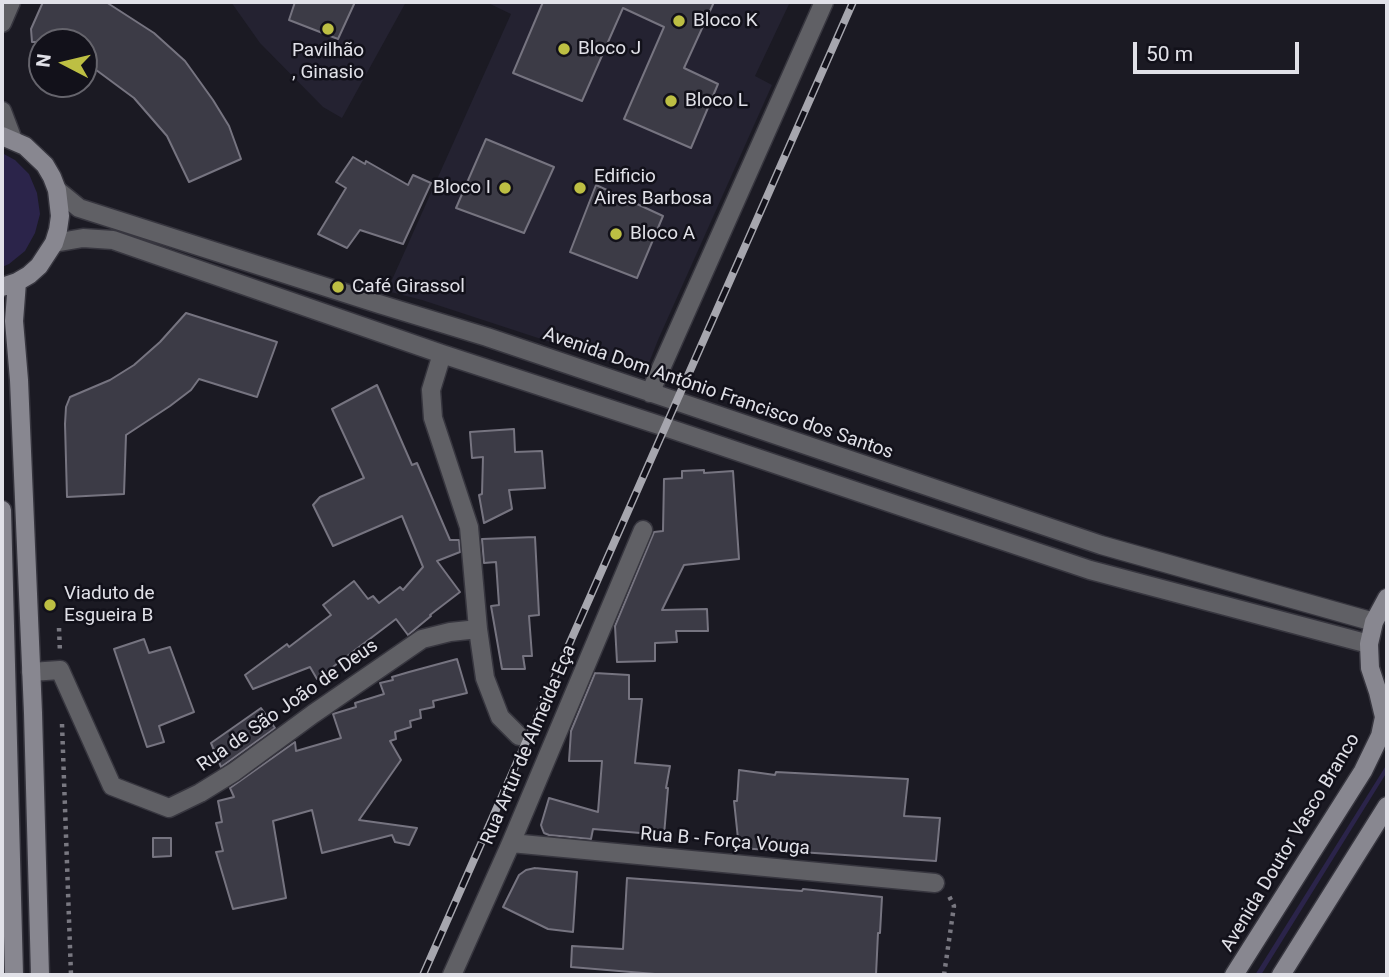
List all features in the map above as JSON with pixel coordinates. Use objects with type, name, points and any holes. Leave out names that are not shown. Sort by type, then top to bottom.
[{"type":"main road","points":[[8,138],[25,146],[45,165],[57,190],[60,216],[54,243],[39,266],[9,285],[19,380],[40,975]]},
{"type":"main road","points":[[2,510],[14,975]]},
{"type":"main road","points":[[1369,643],[1374,622],[1387,598]]},
{"type":"main road","name":"Avenida Doutor Vasco Branco","points":[[1234,975],[1363,771],[1380,736],[1384,717],[1383,698],[1370,668],[1369,643]]},
{"type":"main road","points":[[1281,975],[1387,806]]},
{"type":"street","points":[[2,23],[11,2]]},
{"type":"street","points":[[650,393],[824,2]]},
{"type":"street","points":[[2,111],[8,138]]},
{"type":"street","name":"Avenida Dom António Francisco dos Santos","points":[[57,190],[79,208],[487,337],[1101,545],[1374,622]]},
{"type":"street","points":[[54,243],[83,238],[113,240],[442,354],[1090,570],[1369,643]]},
{"type":"street","points":[[442,354],[431,390],[433,418],[469,527],[485,678],[500,717],[519,736]]},
{"type":"street","name":"Rua Artur de Almeida Eça","points":[[452,975],[643,530]]},
{"type":"street","name":"Rua de São João de Deus","points":[[60,670],[113,786],[169,808],[234,772],[422,639],[478,629]]},
{"type":"street","points":[[31,672],[60,670]]},
{"type":"street","name":"Rua B - Força Vouga","points":[[510,843],[935,883]]},
{"type":"path","points":[[59,628],[60,670]]},
{"type":"path","points":[[62,712],[71,975]]},
{"type":"path","points":[[935,883],[947,892],[954,906],[944,975]]},
{"type":"shaded area","points":[[231,2],[406,2],[342,118],[323,107],[260,43]]},
{"type":"shaded area","name":"Edificio Aires Barbosa","points":[[486,2],[790,2],[755,76],[772,85],[645,373],[387,291],[511,14]]},
{"type":"shaded area","points":[[2,153],[15,160],[29,174],[37,193],[40,214],[35,233],[25,251],[2,267]]},
{"type":"shaded area","points":[[1387,764],[1387,772],[1261,975],[1255,975]]},
{"type":"building","points":[[43,2],[106,2],[154,33],[185,61],[229,126],[241,159],[189,182],[167,136],[134,98],[98,71],[98,28],[31,28]]},
{"type":"building","name":"Pavilhão , Ginasio","points":[[295,2],[355,2],[338,39],[289,20]]},
{"type":"building","points":[[543,2],[714,2],[684,68],[718,84],[691,148],[624,119],[664,27],[623,8],[582,101],[513,73]]},
{"type":"building","name":"Bloco I","points":[[486,139],[554,167],[524,233],[456,208]]},
{"type":"building","points":[[353,157],[365,164],[366,161],[408,185],[413,175],[431,183],[403,244],[360,230],[347,248],[318,234],[346,188],[336,182]]},
{"type":"building","name":"Bloco A","points":[[596,185],[663,216],[637,278],[570,252]]},
{"type":"building","points":[[186,313],[277,342],[257,397],[199,379],[191,390],[126,435],[124,494],[67,497],[65,424],[66,407],[70,397],[110,380],[134,365],[160,342]]},
{"type":"building","points":[[377,385],[412,465],[417,463],[450,540],[459,540],[460,552],[437,561],[460,592],[408,635],[396,619],[317,679],[310,667],[253,689],[245,675],[287,644],[289,647],[331,615],[323,605],[354,581],[368,599],[373,596],[379,603],[400,587],[403,590],[423,567],[402,516],[333,546],[313,505],[320,497],[364,478],[332,409]]},
{"type":"building","points":[[514,429],[515,452],[542,451],[545,488],[509,490],[512,509],[484,523],[479,495],[482,494],[483,457],[472,458],[470,432]]},
{"type":"building","points":[[704,470],[704,473],[733,471],[739,559],[684,565],[662,610],[707,609],[708,631],[676,631],[677,642],[655,643],[655,661],[617,662],[615,626],[654,532],[663,531],[664,479],[682,478],[682,471]]},
{"type":"building","points":[[535,537],[539,615],[529,616],[532,656],[523,656],[525,669],[502,669],[491,606],[499,605],[496,562],[484,563],[482,539]]},
{"type":"building","points":[[144,639],[149,653],[170,647],[194,712],[159,726],[164,742],[147,747],[114,649]]},
{"type":"building","points":[[457,659],[467,693],[433,701],[434,707],[420,710],[421,718],[410,721],[411,727],[395,732],[396,739],[390,741],[401,760],[359,820],[417,828],[409,845],[395,842],[392,835],[322,853],[312,810],[273,821],[286,898],[233,909],[216,852],[223,851],[216,823],[222,822],[218,801],[234,797],[230,788],[295,742],[296,751],[341,738],[333,714],[356,707],[355,703],[384,694],[380,683],[393,680],[392,677]]},
{"type":"building","points":[[595,673],[629,675],[629,699],[642,699],[635,763],[670,766],[664,835],[593,829],[591,839],[544,833],[541,825],[549,798],[598,812],[602,761],[569,761],[571,731]]},
{"type":"building","points":[[261,708],[275,728],[221,767],[211,743]]},
{"type":"building","points":[[739,770],[775,775],[776,772],[908,779],[904,816],[940,818],[936,861],[739,848],[734,801],[737,801]]},
{"type":"building","points":[[153,838],[171,838],[171,856],[153,857]]},
{"type":"building","points":[[535,868],[577,872],[573,932],[548,929],[503,907],[519,875]]},
{"type":"building","points":[[627,878],[803,889],[882,897],[876,975],[655,975],[571,967],[572,946],[623,949]]},
{"type":"railway","points":[[423,975],[853,2]]},
{"type":"place","name":"Bloco K","points":[[679,21]]},
{"type":"place","name":"Pavilhão , Ginasio","points":[[328,29]]},
{"type":"place","name":"Bloco J","points":[[564,49]]},
{"type":"place","name":"Bloco L","points":[[671,101]]},
{"type":"place","name":"Bloco I","points":[[505,188]]},
{"type":"place","name":"Edificio Aires Barbosa","points":[[580,188]]},
{"type":"place","name":"Bloco A","points":[[616,234]]},
{"type":"place","name":"Café Girassol","points":[[338,287]]},
{"type":"place","name":"Viaduto de Esgueira B","points":[[50,605]]}]
